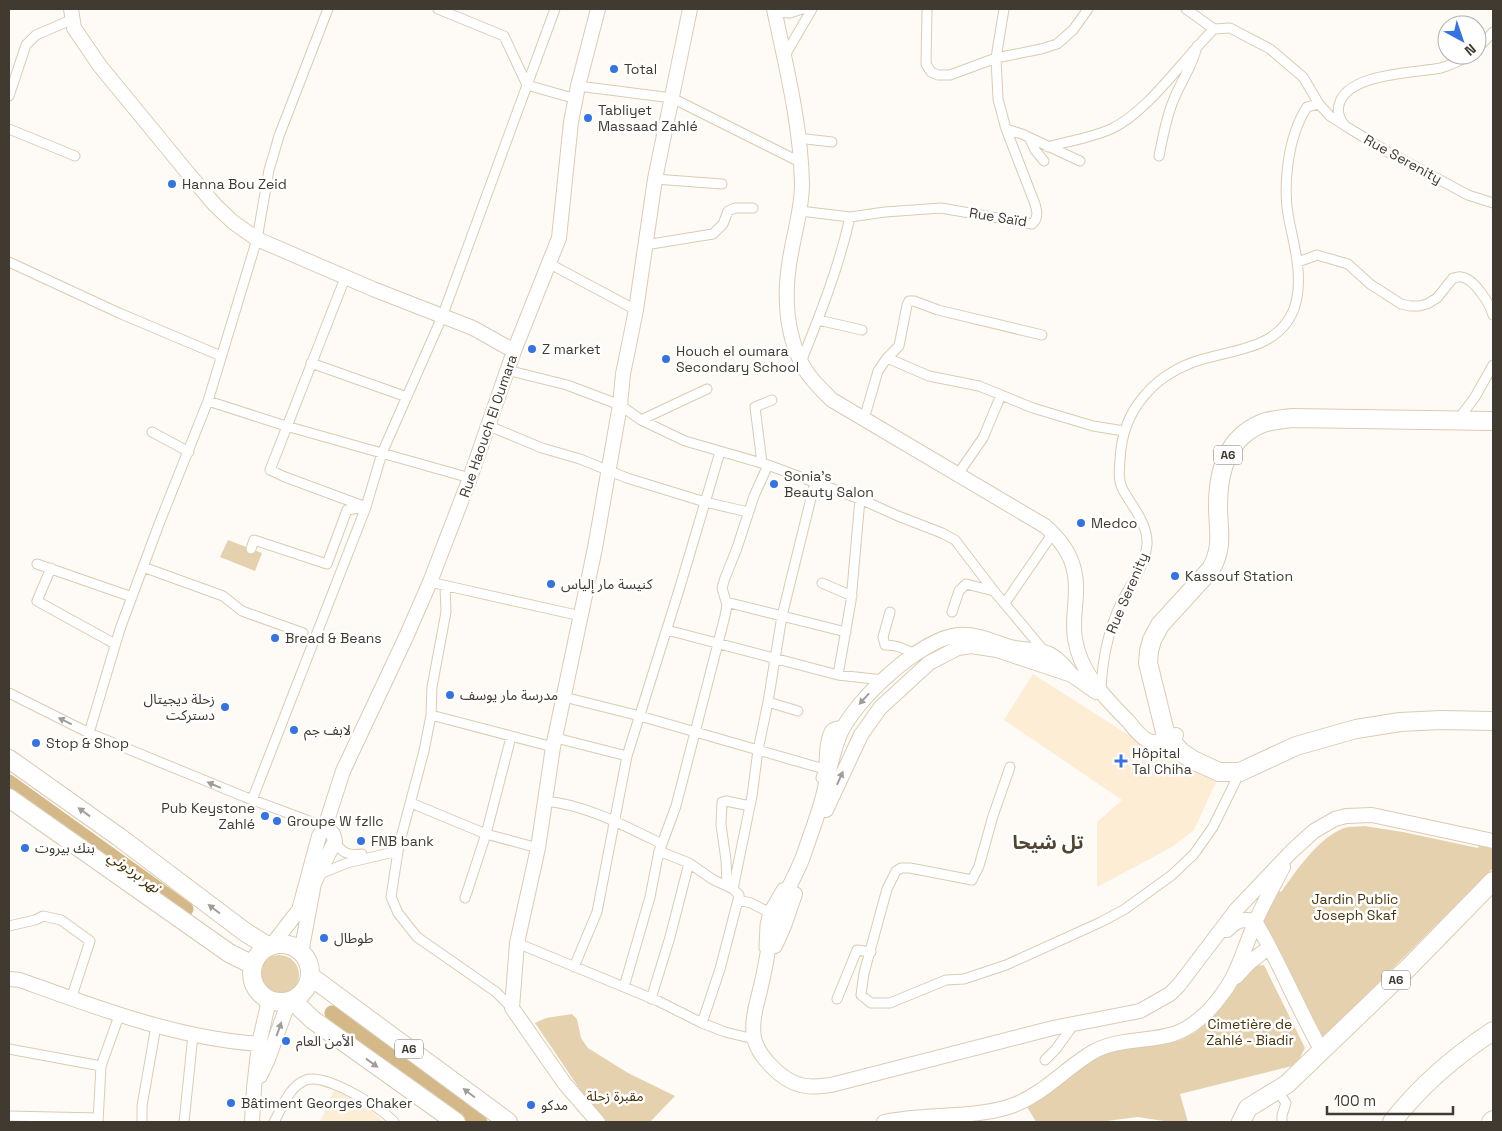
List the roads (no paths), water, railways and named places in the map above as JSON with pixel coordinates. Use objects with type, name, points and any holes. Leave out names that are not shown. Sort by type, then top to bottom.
[{"type":"highway","name":"A6","points":[[1493,420],[1292,418],[1267,422],[1251,429],[1240,437],[1231,448],[1224,462],[1218,506],[1220,548],[1216,560],[1211,569],[1160,625],[1152,640],[1148,663],[1167,735],[1186,748],[1193,760],[1219,772],[1240,772],[1296,746],[1356,729],[1400,722],[1493,720]]},
{"type":"highway","points":[[9,759],[119,837],[245,932],[270,946]]},
{"type":"highway","points":[[9,798],[229,953],[252,965]]},
{"type":"highway","name":"A6","points":[[1242,1122],[1248,1108],[1287,1084],[1410,966],[1493,881]]},
{"type":"highway","points":[[229,953],[242,947],[245,940],[245,932]]},
{"type":"highway","points":[[283,943],[301,953],[316,981],[304,990],[295,1004],[279,1003],[270,1000],[258,992],[254,986],[251,972],[256,958],[270,946],[283,943]]},
{"type":"highway","name":"A6","points":[[316,981],[508,1122]]},
{"type":"highway","name":"A6","points":[[295,1004],[368,1060],[456,1122]]},
{"type":"highway","points":[[1392,1122],[1421,1089],[1441,1070],[1461,1053],[1493,1031]]},
{"type":"highway","name":"A6","points":[[1231,1122],[1233,1112],[1242,1099],[1273,1082],[1296,1075]]},
{"type":"street","points":[[88,732],[115,644],[208,400],[257,239],[269,170],[279,136],[328,9]]},
{"type":"street","points":[[438,9],[504,36],[527,85]]},
{"type":"street","points":[[252,800],[366,507],[382,453],[442,317],[555,9]]},
{"type":"street","name":"Rue Haouch El Oumara","points":[[270,946],[294,917],[302,904],[319,836],[325,827],[343,771],[430,582],[489,426],[514,351],[550,264],[559,238],[571,122],[598,9]]},
{"type":"street","points":[[802,9],[790,13],[775,10],[798,138],[802,185],[800,211],[791,249],[786,290],[787,314],[801,362],[815,383],[832,400],[1045,526],[1053,533],[1063,544],[1074,570],[1077,588],[1074,618],[1075,639],[1079,656],[1086,672],[1144,739],[1167,735]]},
{"type":"street","points":[[784,58],[812,9]]},
{"type":"street","points":[[927,9],[926,64],[931,72],[938,75],[950,75],[996,58],[1041,50],[1057,44],[1072,30],[1088,9]]},
{"type":"street","name":"Rue Saïd","points":[[800,211],[850,217],[885,212],[941,208],[1032,224],[1038,213],[1006,129],[998,99],[996,58],[1004,9]]},
{"type":"street","name":"Rue Serenity","points":[[1186,9],[1214,29],[1230,28],[1270,49],[1303,77],[1319,104],[1330,116],[1347,127],[1388,152],[1468,195],[1493,202]]},
{"type":"street","points":[[512,1008],[517,943],[538,848],[554,743],[609,471],[623,374],[636,310],[655,179],[688,10]]},
{"type":"street","points":[[9,96],[26,45],[36,35],[71,14],[74,28],[100,66],[187,172],[233,222],[257,239],[345,278],[473,328],[514,351]]},
{"type":"street","points":[[1048,147],[1077,140],[1112,128],[1135,112],[1214,29]]},
{"type":"street","points":[[1159,156],[1164,130],[1174,98],[1195,58],[1198,45]]},
{"type":"street","points":[[1347,127],[1340,118],[1339,102],[1344,94],[1360,83],[1394,74],[1441,68],[1450,65]]},
{"type":"street","points":[[527,85],[577,92],[672,98],[800,162]]},
{"type":"street","name":"Rue Serenity","points":[[1104,695],[1104,656],[1109,635],[1122,602],[1142,562],[1147,544],[1142,523],[1122,488],[1118,476],[1124,430],[1136,406],[1146,393],[1166,376],[1191,363],[1260,344],[1279,332],[1288,322],[1294,307],[1298,262],[1289,218],[1286,192],[1287,170],[1299,121],[1307,107],[1319,104]]},
{"type":"street","points":[[9,129],[75,156]]},
{"type":"street","points":[[1006,129],[1080,161]]},
{"type":"street","points":[[1028,137],[1044,161]]},
{"type":"street","points":[[798,138],[832,142]]},
{"type":"street","points":[[655,179],[722,184]]},
{"type":"street","points":[[645,245],[713,234],[723,224],[728,210],[753,208]]},
{"type":"street","points":[[801,362],[818,320],[845,242],[850,217]]},
{"type":"street","points":[[1298,262],[1317,255],[1348,264],[1370,284],[1401,304],[1410,306],[1427,304],[1437,298],[1453,278],[1462,277],[1469,280],[1485,298],[1493,315]]},
{"type":"street","points":[[9,262],[119,313],[221,356]]},
{"type":"street","points":[[550,264],[636,310]]},
{"type":"street","points":[[345,278],[270,470],[366,507]]},
{"type":"street","points":[[864,419],[878,371],[899,346],[907,305],[910,301],[938,310],[1042,335]]},
{"type":"street","points":[[818,320],[862,330]]},
{"type":"street","points":[[887,358],[929,376],[967,383],[1033,408],[1093,426],[1124,430]]},
{"type":"street","points":[[311,364],[406,397]]},
{"type":"street","points":[[1457,421],[1475,396],[1493,365]]},
{"type":"street","points":[[507,370],[567,385],[620,405],[641,420],[685,441],[765,464],[942,532],[955,540],[994,591],[1045,652],[1064,666],[1072,675]]},
{"type":"street","points":[[641,420],[707,389]]},
{"type":"street","points":[[958,474],[983,438],[1001,395]]},
{"type":"street","points":[[208,400],[286,426],[470,478]]},
{"type":"street","points":[[624,987],[650,897],[661,847],[676,806],[725,616],[726,602],[722,588],[723,584],[765,464],[755,407],[772,400]]},
{"type":"street","points":[[489,426],[542,448],[580,459],[627,478],[705,502],[748,512]]},
{"type":"street","points":[[152,432],[189,452]]},
{"type":"street","points":[[574,967],[596,912],[627,756],[720,452]]},
{"type":"street","points":[[730,887],[750,806],[782,616],[815,482]]},
{"type":"street","points":[[838,675],[852,596],[860,499]]},
{"type":"street","points":[[251,549],[254,540],[327,564],[346,510],[366,507]]},
{"type":"street","points":[[1005,603],[1053,533]]},
{"type":"street","points":[[37,564],[132,597]]},
{"type":"street","points":[[143,567],[223,596],[242,610],[303,633]]},
{"type":"street","points":[[51,568],[38,600],[115,644]]},
{"type":"street","points":[[430,582],[581,616]]},
{"type":"street","points":[[822,583],[852,596]]},
{"type":"street","points":[[952,612],[959,591],[966,584],[994,591]]},
{"type":"street","points":[[445,586],[446,612],[433,680],[431,715],[424,751],[398,848],[391,890],[392,902],[398,913],[417,937],[496,992],[512,1008],[565,1084],[598,1122]]},
{"type":"street","points":[[726,602],[846,632]]},
{"type":"street","points":[[890,612],[883,637],[885,644],[919,652],[929,663]]},
{"type":"street","points":[[667,630],[838,675],[883,680]]},
{"type":"street","points":[[799,873],[803,855],[819,809],[832,756],[845,725],[866,697],[883,680],[919,652],[940,640],[958,641],[981,637],[1016,649],[1045,652]]},
{"type":"street","points":[[958,641],[971,646],[989,648],[1072,675],[1104,695]]},
{"type":"street","points":[[958,641],[929,663],[891,697],[861,734],[779,916],[754,1015],[754,1039],[765,1060],[777,1072],[800,1085],[831,1085],[903,1065],[1074,1024],[1140,1011],[1159,1001],[1179,985],[1246,899],[1292,851],[1324,824],[1335,819],[1359,814],[1384,817],[1493,841]]},
{"type":"street","points":[[9,693],[88,732],[252,800],[325,827],[333,834],[339,846],[344,864]]},
{"type":"street","points":[[564,697],[640,716],[824,769]]},
{"type":"street","points":[[768,702],[798,711]]},
{"type":"street","points":[[431,715],[510,737],[627,756]]},
{"type":"street","points":[[819,809],[817,801],[830,730],[834,726],[845,725]]},
{"type":"street","points":[[465,898],[486,834],[510,737]]},
{"type":"street","points":[[1010,767],[993,816],[979,866],[972,880],[910,868],[901,868],[896,871],[887,889],[864,973],[861,995],[871,1003],[890,1003],[946,980],[964,978],[1006,965],[1101,922],[1125,909],[1172,875],[1194,854],[1213,828],[1240,772]]},
{"type":"street","points":[[545,801],[565,803],[614,821],[689,863],[712,879],[730,887],[739,895],[720,969],[702,1023]]},
{"type":"street","points":[[730,887],[720,807],[722,802],[726,801],[750,806]]},
{"type":"street","points":[[411,803],[486,834],[538,848]]},
{"type":"street","points":[[339,846],[349,855],[398,848]]},
{"type":"street","points":[[301,953],[311,893],[317,875],[327,859],[339,846]]},
{"type":"street","points":[[317,875],[344,864],[398,848]]},
{"type":"street","points":[[1230,983],[1258,915],[1292,851]]},
{"type":"street","points":[[651,999],[670,937],[689,863]]},
{"type":"street","points":[[1246,899],[1258,915],[1270,950],[1306,1024],[1322,1051]]},
{"type":"street","points":[[738,900],[751,903],[779,916]]},
{"type":"street","points":[[1198,960],[1236,922],[1258,915]]},
{"type":"street","points":[[9,926],[35,920],[43,916],[61,920],[90,941],[71,999]]},
{"type":"street","points":[[762,985],[764,935],[779,916]]},
{"type":"street","points":[[294,917],[292,927],[294,931],[300,934],[306,932]]},
{"type":"street","points":[[1248,940],[1270,950]]},
{"type":"street","points":[[517,943],[624,987],[702,1023],[725,1032],[754,1039]]},
{"type":"street","points":[[837,999],[857,950],[871,952]]},
{"type":"street","points":[[884,1122],[902,1118],[992,1111],[1008,1107],[1032,1096],[1093,1052],[1119,1043],[1173,1034],[1188,1027],[1206,1013],[1230,983],[1250,963],[1270,950]]},
{"type":"street","points":[[9,979],[20,980],[119,1016],[156,1026],[232,1042],[259,1044]]},
{"type":"street","points":[[252,1122],[259,1044],[270,1000]]},
{"type":"street","points":[[254,1088],[295,1004]]},
{"type":"street","points":[[9,1116],[98,1120],[101,1066],[119,1016]]},
{"type":"street","points":[[1045,1060],[1056,1049],[1074,1024]]},
{"type":"street","points":[[142,1122],[142,1106],[156,1026]]},
{"type":"street","points":[[184,1122],[193,1035]]},
{"type":"street","points":[[9,1049],[101,1066]]},
{"type":"street","points":[[274,1122],[292,1090],[305,1080],[313,1078],[362,1098],[394,1122]]},
{"type":"street","points":[[1277,1090],[1286,1103],[1282,1122]]},
{"type":"waterway","name":"نهر بردوني","points":[[9,782],[186,909]]},
{"type":"waterway","name":"نهر بردوني","points":[[332,1013],[480,1122]]},
{"type":"place","name":"Total","points":[[614,69]]},
{"type":"place","name":"Tabliyet Massaad Zahlé","points":[[588,118]]},
{"type":"place","name":"Hanna Bou Zeid","points":[[172,184]]},
{"type":"place","name":"Z market","points":[[532,349]]},
{"type":"place","name":"Houch el oumara Secondary School","points":[[666,359]]},
{"type":"place","name":"Sonia's Beauty Salon","points":[[774,484]]},
{"type":"place","name":"Medco","points":[[1081,523]]},
{"type":"place","name":"Kassouf Station","points":[[1175,576]]},
{"type":"place","name":"كنيسة مار إلياس","points":[[551,584]]},
{"type":"place","name":"Bread & Beans","points":[[275,638]]},
{"type":"place","name":"مدرسة مار يوسف","points":[[450,695]]},
{"type":"place","name":"زحلة ديجيتال دستركت","points":[[225,707]]},
{"type":"place","name":"لابف جم","points":[[294,730]]},
{"type":"place","name":"Stop & Shop","points":[[36,743]]},
{"type":"place","name":"Hôpital Tal Chiha","points":[[1121,761]]},
{"type":"place","name":"Pub Keystone Zahlé","points":[[265,816]]},
{"type":"place","name":"Groupe W fzllc","points":[[277,821]]},
{"type":"place","name":"FNB bank","points":[[361,841]]},
{"type":"place","name":"بنك بيروت","points":[[25,848]]},
{"type":"place","name":"طوطال","points":[[324,938]]},
{"type":"place","name":"الأمن العام","points":[[286,1041]]},
{"type":"place","name":"Bâtiment Georges Chaker","points":[[231,1103]]},
{"type":"place","name":"مدكو","points":[[531,1105]]},
{"type":"district","name":"تل شيحا","points":[[1048,842]]},
{"type":"park label","name":"Jardin Public Joseph Skaf","points":[[1355,908]]},
{"type":"park label","name":"Cimetière de Zahlé - Biadir","points":[[1250,1032]]},
{"type":"park label","name":"مقبرة زحلة","points":[[615,1096]]}]
